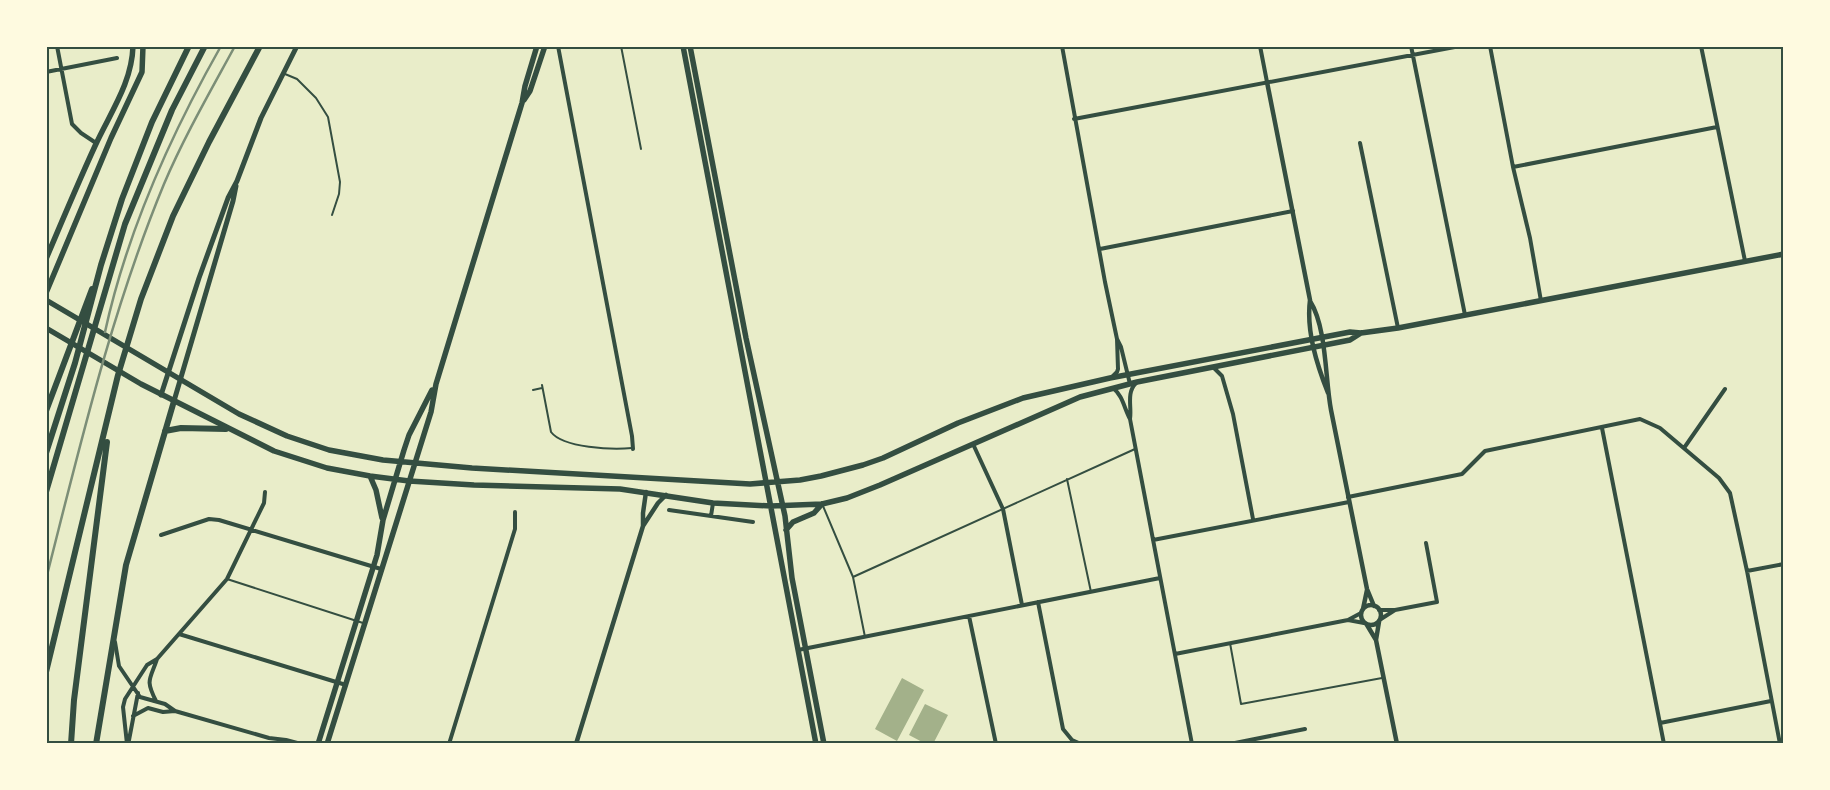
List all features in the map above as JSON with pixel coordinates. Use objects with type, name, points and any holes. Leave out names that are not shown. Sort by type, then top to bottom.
[{"type":"highway","points":[[46,453],[75,363],[101,265],[122,199],[160,104],[189,46]]},
{"type":"highway","points":[[46,492],[125,224],[172,110],[205,46]]},
{"type":"highway","points":[[46,672],[130,332],[156,258],[209,142],[260,46]]},
{"type":"highway","points":[[46,412],[101,265]]},
{"type":"highway","points":[[96,744],[126,565],[174,401]]},
{"type":"highway","points":[[70,744],[110,413]]},
{"type":"highway","points":[[165,431],[181,428],[226,428]]},
{"type":"main road","points":[[46,258],[96,143],[128,79],[131,70],[133,46]]},
{"type":"main road","points":[[46,293],[99,167],[142,72],[143,46]]},
{"type":"main road","points":[[161,395],[202,269],[228,198],[237,181],[261,118],[297,46]]},
{"type":"main road","points":[[327,744],[431,412],[436,384],[460,301],[522,103],[526,80],[537,46]]},
{"type":"main road","points":[[522,103],[530,91],[545,46]]},
{"type":"main road","points":[[683,46],[816,744]]},
{"type":"main road","points":[[690,46],[745,330],[782,505],[792,578],[824,744]]},
{"type":"main road","points":[[174,401],[234,201],[237,181]]},
{"type":"main road","points":[[46,300],[239,414],[287,436],[329,450],[400,462],[541,473],[750,484],[821,476],[863,465],[883,458],[958,422],[1014,401],[1110,378],[1321,337],[1350,332],[1361,333],[1398,328],[1784,254]]},
{"type":"main road","points":[[46,328],[161,395],[274,452],[328,468],[409,481],[620,489],[713,503],[770,506],[822,504],[847,498],[1080,397],[1137,382],[1350,340],[1361,333]]},
{"type":"main road","points":[[318,744],[374,567],[383,520],[400,462],[410,436],[436,384]]},
{"type":"main road","points":[[370,476],[376,490],[383,520]]},
{"type":"main road","points":[[786,530],[793,522],[814,513],[822,504]]},
{"type":"street","points":[[57,46],[72,124],[96,143]]},
{"type":"street","points":[[558,46],[633,448]]},
{"type":"street","points":[[1062,46],[1074,106],[1074,119],[1117,339],[1121,347],[1130,384]]},
{"type":"street","points":[[1260,46],[1310,300],[1316,311],[1327,368],[1328,393],[1367,589],[1374,606]]},
{"type":"street","points":[[1411,46],[1465,315]]},
{"type":"street","points":[[1074,119],[1460,46]]},
{"type":"street","points":[[1490,46],[1513,168],[1530,238],[1541,301]]},
{"type":"street","points":[[1701,46],[1745,261]]},
{"type":"street","points":[[46,72],[117,58]]},
{"type":"street","points":[[1513,168],[1717,127]]},
{"type":"street","points":[[1360,143],[1398,328]]},
{"type":"street","points":[[1100,249],[1293,211]]},
{"type":"street","points":[[1310,300],[1308,313],[1314,348],[1319,370],[1328,393]]},
{"type":"street","points":[[1110,378],[1118,369],[1117,339]]},
{"type":"street","points":[[1213,368],[1222,376],[1233,414],[1253,519]]},
{"type":"street","points":[[1130,419],[1130,395],[1133,386],[1137,382]]},
{"type":"street","points":[[1113,388],[1123,400],[1125,410],[1130,419],[1192,744]]},
{"type":"street","points":[[1684,448],[1725,389]]},
{"type":"street","points":[[1153,540],[1462,474],[1485,451],[1640,420],[1660,428],[1719,478],[1730,493],[1780,744]]},
{"type":"street","points":[[1602,428],[1664,744]]},
{"type":"street","points":[[973,444],[1003,509],[1022,605]]},
{"type":"street","points":[[157,701],[149,682],[158,659],[227,579],[264,503],[265,492]]},
{"type":"street","points":[[643,526],[646,492]]},
{"type":"street","points":[[576,744],[643,526],[658,503],[666,495]]},
{"type":"street","points":[[711,516],[713,503]]},
{"type":"street","points":[[669,510],[753,522]]},
{"type":"street","points":[[449,744],[515,529],[515,512]]},
{"type":"street","points":[[161,535],[209,519],[226,521],[381,569]]},
{"type":"street","points":[[1175,654],[1348,620],[1368,606],[1374,606],[1380,610],[1395,610],[1437,602],[1426,543]]},
{"type":"street","points":[[1747,571],[1784,564]]},
{"type":"street","points":[[798,650],[1160,578]]},
{"type":"street","points":[[1367,589],[1361,618],[1376,640],[1397,744]]},
{"type":"street","points":[[1038,602],[1063,729],[1070,742],[1081,744]]},
{"type":"street","points":[[1376,640],[1380,610]]},
{"type":"street","points":[[1348,620],[1374,625],[1395,610]]},
{"type":"street","points":[[969,616],[996,744]]},
{"type":"street","points":[[114,629],[119,666],[140,696],[165,704],[175,711],[269,738],[301,744]]},
{"type":"street","points":[[179,634],[346,685]]},
{"type":"street","points":[[128,744],[124,704],[127,694],[147,665],[158,659]]},
{"type":"street","points":[[128,744],[138,693]]},
{"type":"street","points":[[1660,724],[1771,701]]},
{"type":"street","points":[[133,716],[148,708],[163,712],[175,711]]},
{"type":"street","points":[[1230,744],[1305,729]]},
{"type":"street","points":[[269,738],[276,744]]},
{"type":"lane","points":[[621,46],[641,149]]},
{"type":"lane","points":[[283,73],[297,80],[316,98],[328,117],[340,182],[339,194],[332,215]]},
{"type":"lane","points":[[533,390],[542,387],[551,432],[554,437],[597,448],[633,448]]},
{"type":"lane","points":[[853,577],[1136,448]]},
{"type":"lane","points":[[1067,479],[1091,592]]},
{"type":"lane","points":[[822,504],[853,577],[864,637]]},
{"type":"lane","points":[[227,579],[364,623]]},
{"type":"lane","points":[[1230,643],[1241,704],[1383,677]]},
{"type":"shaded area","points":[[902,678],[924,690],[897,741],[875,729]]},
{"type":"shaded area","points":[[925,704],[948,715],[933,744],[926,744],[909,735]]},
{"type":"railway","points":[[105,332],[125,257],[152,185],[184,114],[221,46]]},
{"type":"railway","points":[[46,579],[112,330],[145,232],[180,149],[235,46]]}]
